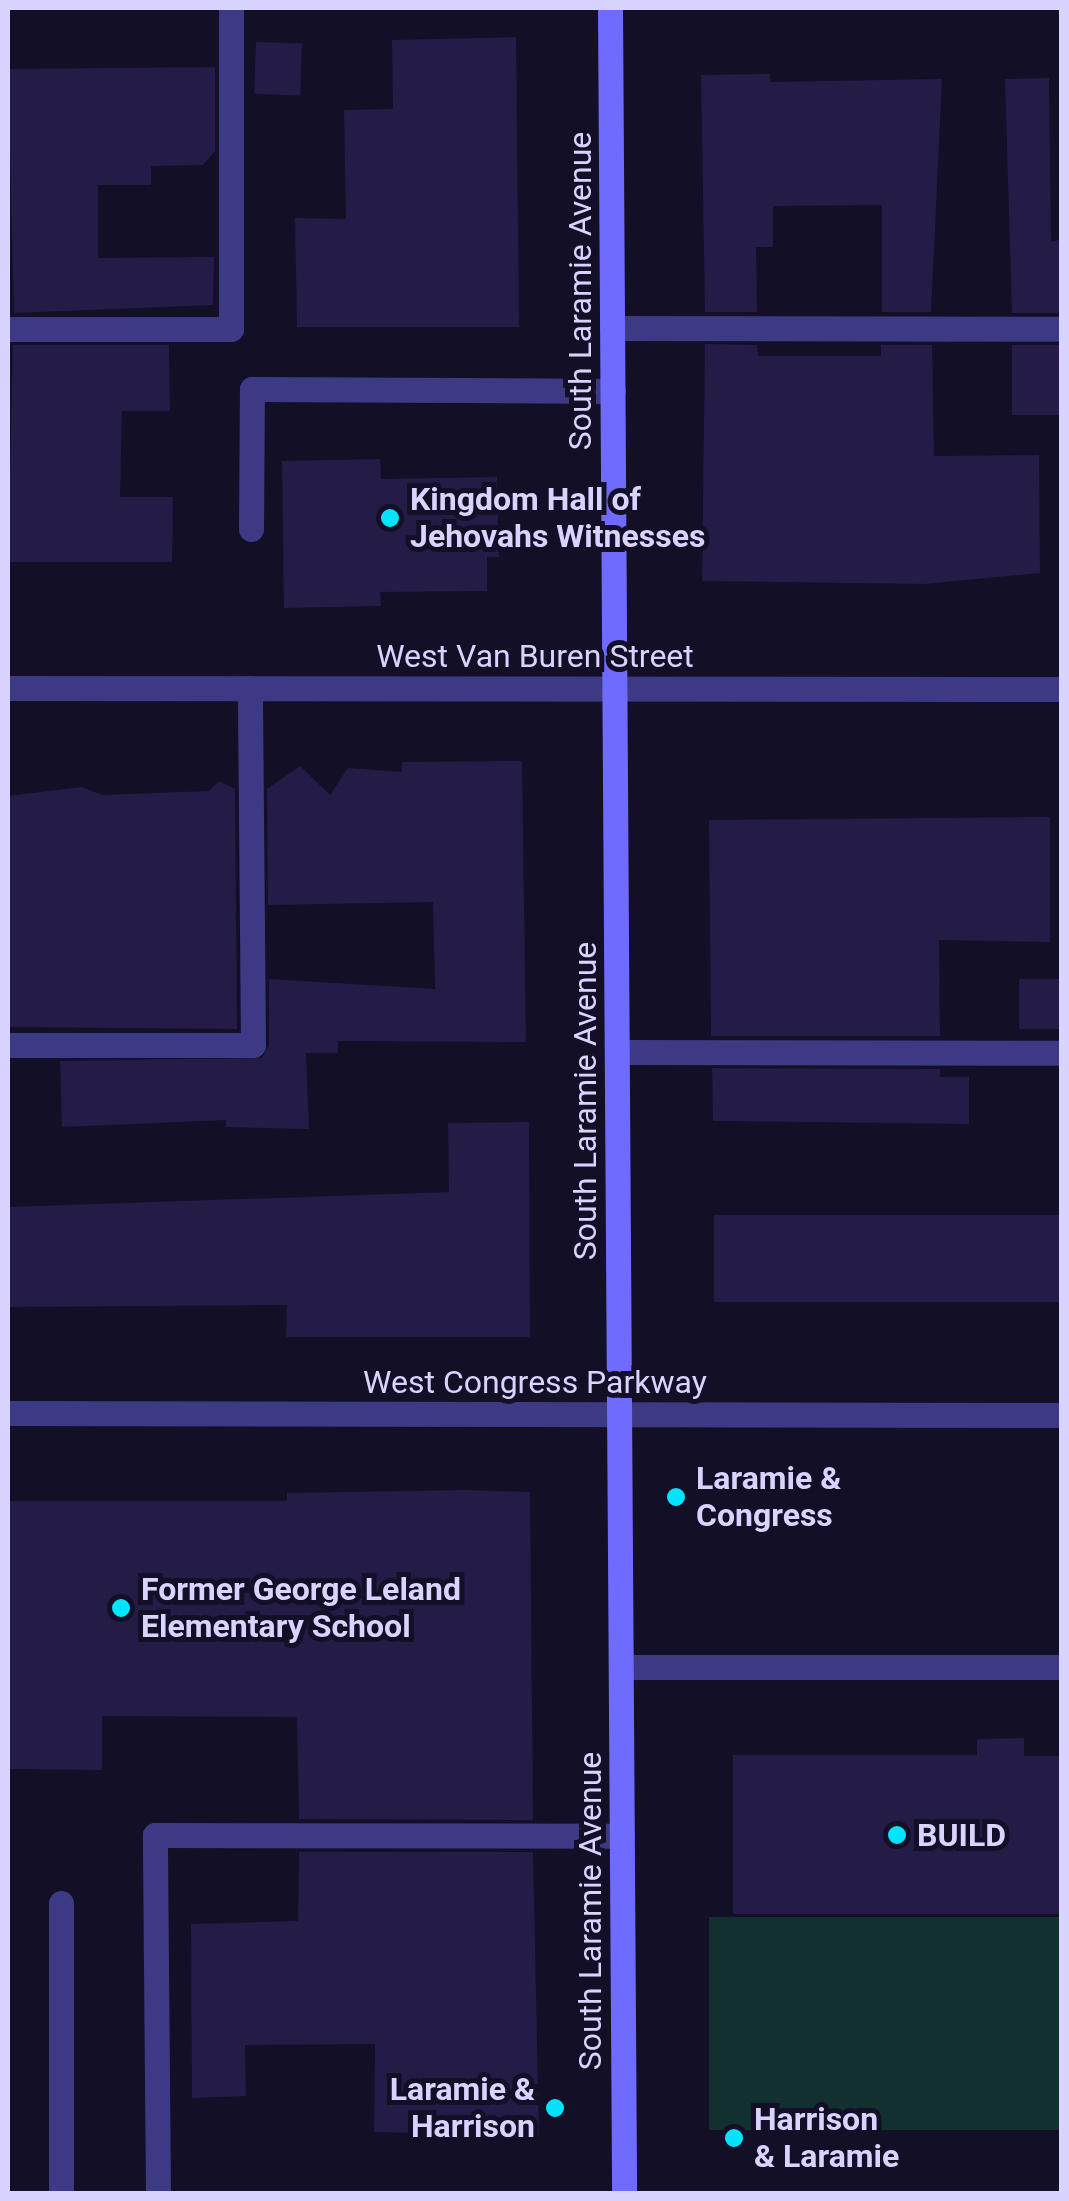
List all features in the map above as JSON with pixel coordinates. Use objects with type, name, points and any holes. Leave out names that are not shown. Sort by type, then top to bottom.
[{"type":"street","points":[[8,328],[231,329],[231,8]]},
{"type":"street","name":"South Laramie Avenue","points":[[610,8],[624,2194]]},
{"type":"street","points":[[612,328],[1062,328]]},
{"type":"street","points":[[251,530],[252,389],[613,391]]},
{"type":"street","name":"West Van Buren Street","points":[[8,688],[1062,689]]},
{"type":"street","points":[[8,1045],[253,1045],[250,688]]},
{"type":"street","points":[[617,1052],[1062,1053]]},
{"type":"street","name":"West Congress Parkway","points":[[8,1413],[1062,1415]]},
{"type":"street","points":[[621,1667],[1062,1667]]},
{"type":"street","points":[[158,2194],[155,1834],[622,1836]]},
{"type":"street","points":[[60,1903],[61,2194]]},
{"type":"green space","points":[[709,1917],[1061,1917],[1061,2130],[709,2130]]},
{"type":"building","points":[[516,37],[519,327],[297,327],[295,218],[346,219],[344,110],[393,109],[392,40]]},
{"type":"building","points":[[256,42],[302,44],[300,96],[254,94]]},
{"type":"building","points":[[215,67],[215,151],[203,165],[151,166],[151,185],[98,185],[98,258],[214,257],[213,305],[14,313],[8,69]]},
{"type":"building","points":[[770,74],[770,82],[942,79],[931,312],[882,312],[882,205],[773,206],[773,247],[756,247],[757,312],[705,312],[701,75]]},
{"type":"building","points":[[1049,78],[1051,242],[1062,239],[1062,313],[1012,313],[1005,79]]},
{"type":"building","points":[[705,344],[757,345],[758,356],[881,356],[881,345],[932,345],[934,456],[1039,455],[1040,573],[924,584],[702,581]]},
{"type":"building","points":[[13,345],[169,345],[170,411],[122,411],[120,497],[173,497],[172,562],[8,562]]},
{"type":"building","points":[[1012,345],[1062,345],[1062,415],[1012,415]]},
{"type":"building","name":"Kingdom Hall of Jehovahs Witnesses","points":[[380,459],[381,479],[497,477],[499,557],[487,557],[487,591],[380,592],[381,606],[284,608],[282,461]]},
{"type":"building","points":[[522,761],[526,1042],[338,1041],[338,1053],[306,1053],[309,1129],[226,1127],[226,1120],[62,1127],[60,1061],[262,1058],[269,1045],[269,979],[435,989],[433,902],[268,905],[267,789],[300,766],[330,795],[348,768],[402,772],[402,762]]},
{"type":"building","points":[[219,781],[235,789],[237,1029],[8,1027],[8,796],[82,787],[102,795],[209,791]]},
{"type":"building","points":[[1050,817],[1050,942],[939,940],[940,1036],[711,1036],[709,820]]},
{"type":"building","points":[[1019,979],[1062,979],[1062,1029],[1019,1029]]},
{"type":"building","points":[[712,1068],[940,1069],[940,1077],[969,1077],[969,1124],[713,1121]]},
{"type":"building","points":[[529,1122],[530,1337],[286,1337],[287,1305],[8,1307],[8,1207],[449,1192],[448,1123]]},
{"type":"building","points":[[714,1215],[1062,1215],[1062,1302],[714,1302]]},
{"type":"building","points":[[530,1492],[533,1820],[299,1819],[297,1717],[102,1716],[102,1770],[8,1769],[8,1501],[287,1501],[287,1493]]},
{"type":"building","name":"BUILD","points":[[1024,1738],[1024,1756],[1062,1756],[1062,1914],[733,1914],[733,1755],[977,1755],[977,1739]]},
{"type":"building","points":[[299,1852],[533,1852],[539,2136],[374,2132],[375,2044],[245,2045],[246,2096],[192,2098],[191,1924],[298,1921]]},
{"type":"place","name":"Kingdom Hall of Jehovahs Witnesses","points":[[390,518]]},
{"type":"place","name":"Laramie & Congress","points":[[676,1497]]},
{"type":"place","name":"Former George Leland Elementary School","points":[[121,1608]]},
{"type":"place","name":"BUILD","points":[[897,1835]]},
{"type":"place","name":"Laramie & Harrison","points":[[555,2108]]},
{"type":"place","name":"Harrison & Laramie","points":[[734,2138]]}]
